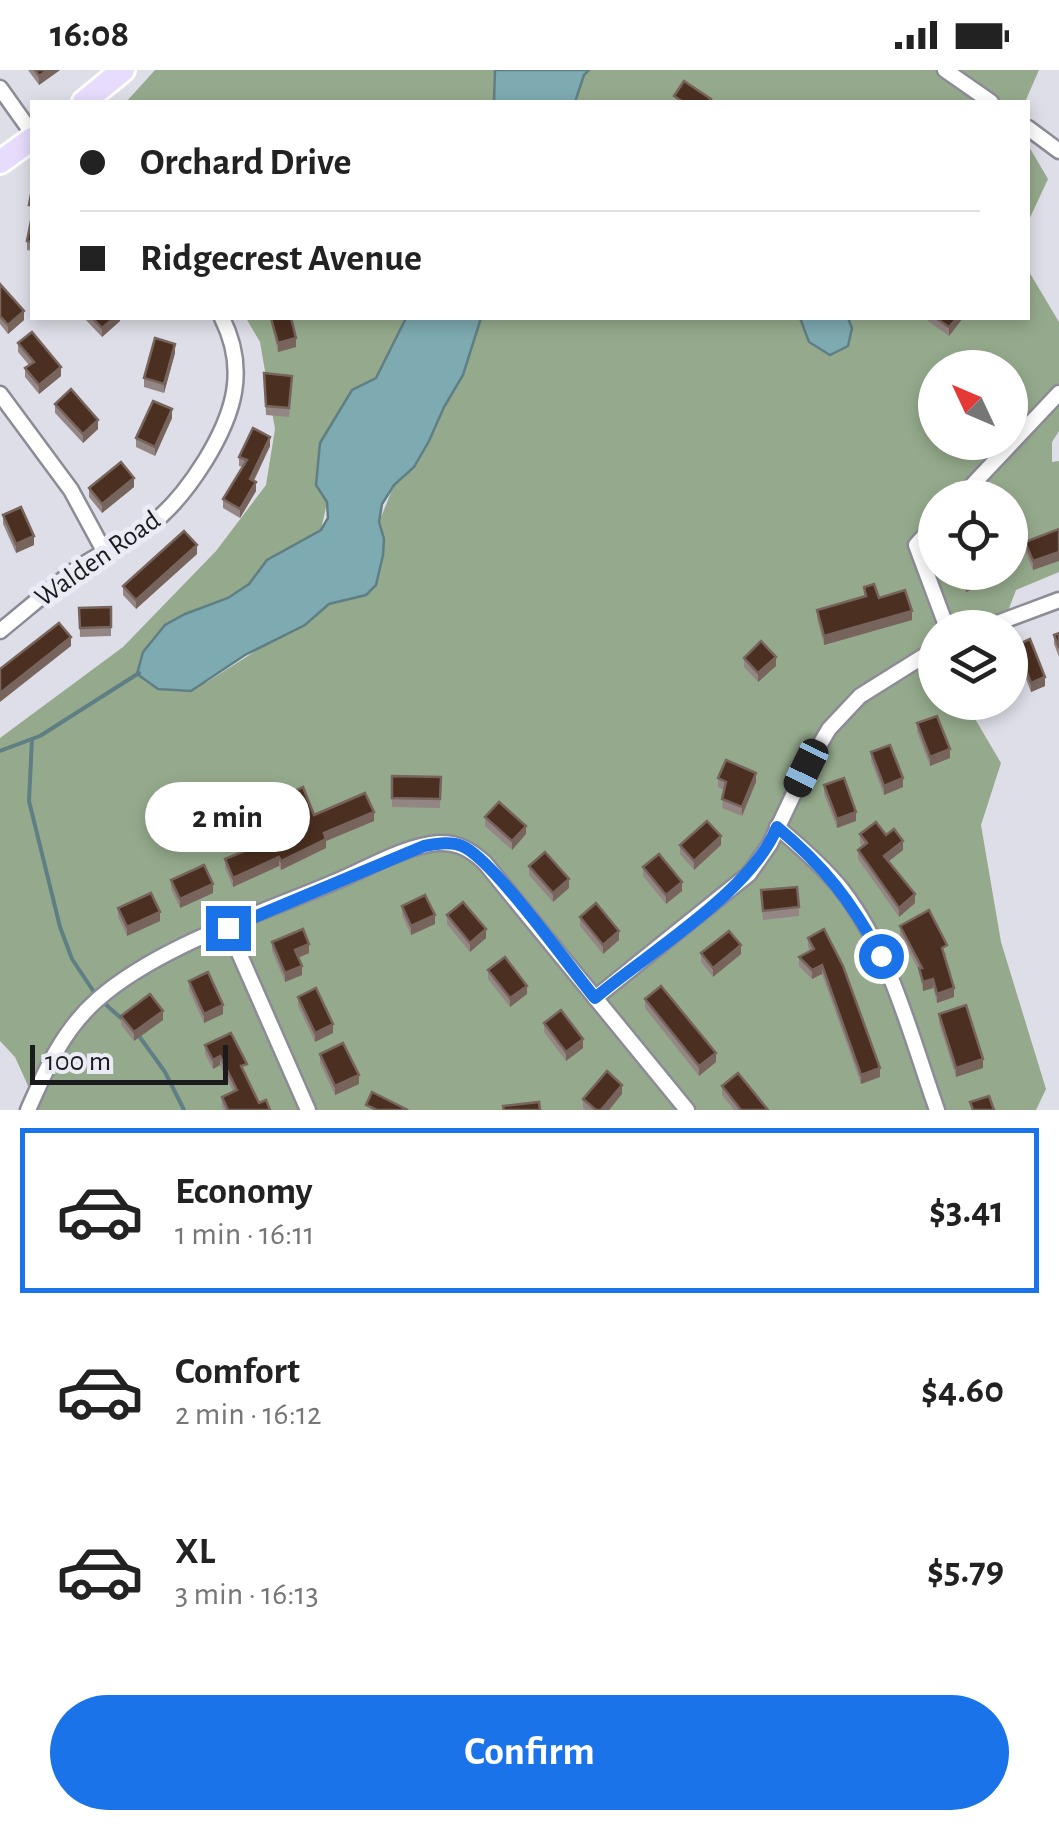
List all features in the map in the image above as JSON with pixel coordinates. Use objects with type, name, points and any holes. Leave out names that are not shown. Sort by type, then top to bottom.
[{"type":"main road","points":[[86,100],[124,70]]},
{"type":"main road","points":[[0,162],[30,138]]},
{"type":"street","points":[[945,70],[989,100]]},
{"type":"street","points":[[0,88],[30,133]]},
{"type":"street","points":[[1030,129],[1059,151]]},
{"type":"street","name":"Walden Road","points":[[0,630],[104,551],[137,534],[168,510],[192,482],[222,434],[233,405],[237,370],[223,320]]},
{"type":"street","points":[[977,480],[1059,393]]},
{"type":"street","points":[[0,394],[71,490],[104,551]]},
{"type":"street","points":[[1028,612],[1059,600]]},
{"type":"street","points":[[595,998],[749,874],[770,844],[814,752],[841,715],[882,680],[918,659]]},
{"type":"street","points":[[777,827],[827,872],[860,916],[881,956],[937,1110]]},
{"type":"street","points":[[28,1110],[55,1052],[88,1008],[146,965],[424,846],[458,844],[476,854],[499,878],[687,1110]]},
{"type":"street","points":[[228,928],[308,1110]]},
{"type":"green space","points":[[155,70],[495,70],[494,100],[128,100]]},
{"type":"green space","points":[[589,70],[1039,70],[1026,100],[576,100]]},
{"type":"green space","points":[[1030,148],[1048,179],[1030,218]]},
{"type":"green space","points":[[1030,273],[1059,322],[1059,431],[1052,442],[1052,462],[1059,461],[1059,572],[1028,585],[1028,480],[918,480],[918,590],[1016,590],[1008,610],[918,610],[918,720],[976,720],[1001,763],[981,825],[1001,942],[1046,1089],[1036,1110],[39,1110],[15,1057],[0,1041],[0,738],[123,647],[216,551],[266,485],[275,429],[260,342],[247,320],[404,320],[376,378],[352,390],[321,530],[267,560],[248,585],[228,598],[158,689],[207,682],[279,636],[305,625],[329,604],[366,595],[379,522],[394,485],[444,406],[479,320],[1030,320]]},
{"type":"water","points":[[495,70],[589,70],[576,100],[494,100]]},
{"type":"water","points":[[405,320],[480,320],[463,375],[429,441],[414,467],[394,485],[382,504],[379,522],[383,555],[376,585],[366,595],[329,604],[305,625],[245,655],[191,691],[158,689],[137,674],[143,652],[165,625],[228,598],[249,584],[267,560],[321,530],[328,518],[327,502],[316,485],[320,443],[352,390],[376,378]]},
{"type":"water","points":[[801,320],[849,320],[852,328],[848,346],[830,355],[809,342]]},
{"type":"building","points":[[684,81],[711,99],[680,100],[674,96]]},
{"type":"building","points":[[0,284],[24,311],[8,325],[0,316]]},
{"type":"building","points":[[94,320],[112,320],[102,328]]},
{"type":"building","points":[[272,320],[292,320],[296,338],[278,343]]},
{"type":"building","points":[[32,332],[61,367],[39,385],[25,368],[34,362],[18,343]]},
{"type":"building","points":[[155,338],[175,344],[164,384],[144,378]]},
{"type":"building","points":[[264,373],[292,376],[289,408],[266,406]]},
{"type":"building","points":[[71,389],[98,420],[83,434],[55,404]]},
{"type":"building","points":[[153,401],[172,409],[155,447],[136,438]]},
{"type":"building","points":[[253,428],[270,437],[250,479],[256,482],[240,509],[223,499],[247,460],[239,457]]},
{"type":"building","points":[[121,462],[134,478],[102,504],[89,488]]},
{"type":"building","points":[[21,507],[34,536],[16,544],[3,515]]},
{"type":"building","points":[[1059,529],[1059,552],[1033,561],[1028,541]]},
{"type":"building","points":[[184,531],[197,545],[136,600],[123,586]]},
{"type":"building","points":[[874,584],[879,598],[905,590],[912,611],[824,636],[817,610],[866,596],[864,587]]},
{"type":"building","points":[[111,607],[111,627],[80,628],[79,608]]},
{"type":"building","points":[[59,623],[71,637],[0,693],[0,669]]},
{"type":"building","points":[[1028,640],[1045,677],[1031,683],[1028,675]]},
{"type":"building","points":[[761,641],[776,657],[758,673],[744,658]]},
{"type":"building","points":[[939,720],[950,749],[930,757],[917,723]]},
{"type":"building","points":[[890,745],[903,778],[884,786],[871,752]]},
{"type":"building","points":[[726,760],[756,773],[742,807],[722,799],[726,782],[718,778]]},
{"type":"building","points":[[392,776],[441,777],[440,799],[392,798]]},
{"type":"building","points":[[844,778],[856,812],[837,819],[824,785]]},
{"type":"building","points":[[303,787],[314,815],[365,793],[374,812],[324,833],[326,839],[281,861],[279,857],[233,878],[225,859],[288,833],[284,826],[297,819],[286,795]]},
{"type":"building","points":[[499,802],[526,826],[512,841],[485,817]]},
{"type":"building","points":[[707,821],[721,836],[694,861],[680,845]]},
{"type":"building","points":[[876,822],[886,835],[894,829],[903,841],[884,856],[915,894],[899,908],[858,850],[867,843],[860,834]]},
{"type":"building","points":[[545,852],[569,879],[553,893],[529,866]]},
{"type":"building","points":[[659,854],[682,882],[666,895],[643,867]]},
{"type":"building","points":[[204,865],[213,884],[180,899],[171,880]]},
{"type":"building","points":[[797,887],[799,907],[763,911],[761,890]]},
{"type":"building","points":[[151,893],[160,912],[127,927],[118,908]]},
{"type":"building","points":[[425,895],[435,915],[411,926],[402,906]]},
{"type":"building","points":[[463,902],[486,929],[470,943],[447,915]]},
{"type":"building","points":[[596,903],[619,931],[603,945],[580,917]]},
{"type":"building","points":[[929,910],[947,945],[942,948],[954,988],[937,994],[933,979],[923,982],[922,968],[900,926]]},
{"type":"building","points":[[303,929],[309,944],[295,950],[302,966],[285,973],[272,942]]},
{"type":"building","points":[[824,929],[843,966],[880,1068],[861,1075],[822,965],[812,970],[799,957],[814,949],[808,938]]},
{"type":"building","points":[[729,931],[741,945],[713,968],[701,953]]},
{"type":"building","points":[[505,957],[527,986],[510,998],[488,970]]},
{"type":"building","points":[[208,972],[223,1005],[204,1014],[189,981]]},
{"type":"building","points":[[661,986],[716,1053],[699,1066],[645,999]]},
{"type":"building","points":[[316,988],[333,1024],[315,1033],[298,997]]},
{"type":"building","points":[[150,994],[163,1011],[134,1032],[121,1016]]},
{"type":"building","points":[[966,1005],[983,1059],[956,1068],[939,1014]]},
{"type":"building","points":[[561,1010],[583,1039],[566,1052],[544,1023]]},
{"type":"building","points":[[231,1033],[247,1064],[241,1066],[259,1103],[266,1100],[270,1110],[228,1110],[222,1097],[237,1090],[220,1056],[213,1060],[205,1045]]},
{"type":"building","points":[[343,1043],[359,1075],[335,1086],[320,1054]]},
{"type":"building","points":[[607,1071],[622,1085],[601,1110],[596,1110],[583,1099]]},
{"type":"building","points":[[738,1073],[768,1110],[741,1110],[722,1086]]},
{"type":"building","points":[[372,1092],[408,1110],[377,1110],[366,1105]]},
{"type":"building","points":[[989,1096],[994,1110],[973,1110],[970,1102]]},
{"type":"building","points":[[539,1102],[540,1110],[504,1110],[503,1106]]},
{"type":"waterway","points":[[0,751],[40,736],[139,673]]},
{"type":"waterway","points":[[32,739],[29,801],[60,927],[72,959],[96,995]]},
{"type":"waterway","points":[[103,1002],[122,1019]]},
{"type":"waterway","points":[[139,1036],[165,1072],[184,1110]]},
{"type":"route","points":[[228,928],[424,846],[458,844],[476,854],[499,878],[595,998],[749,874],[761,860],[777,827],[845,893],[881,956]]}]
